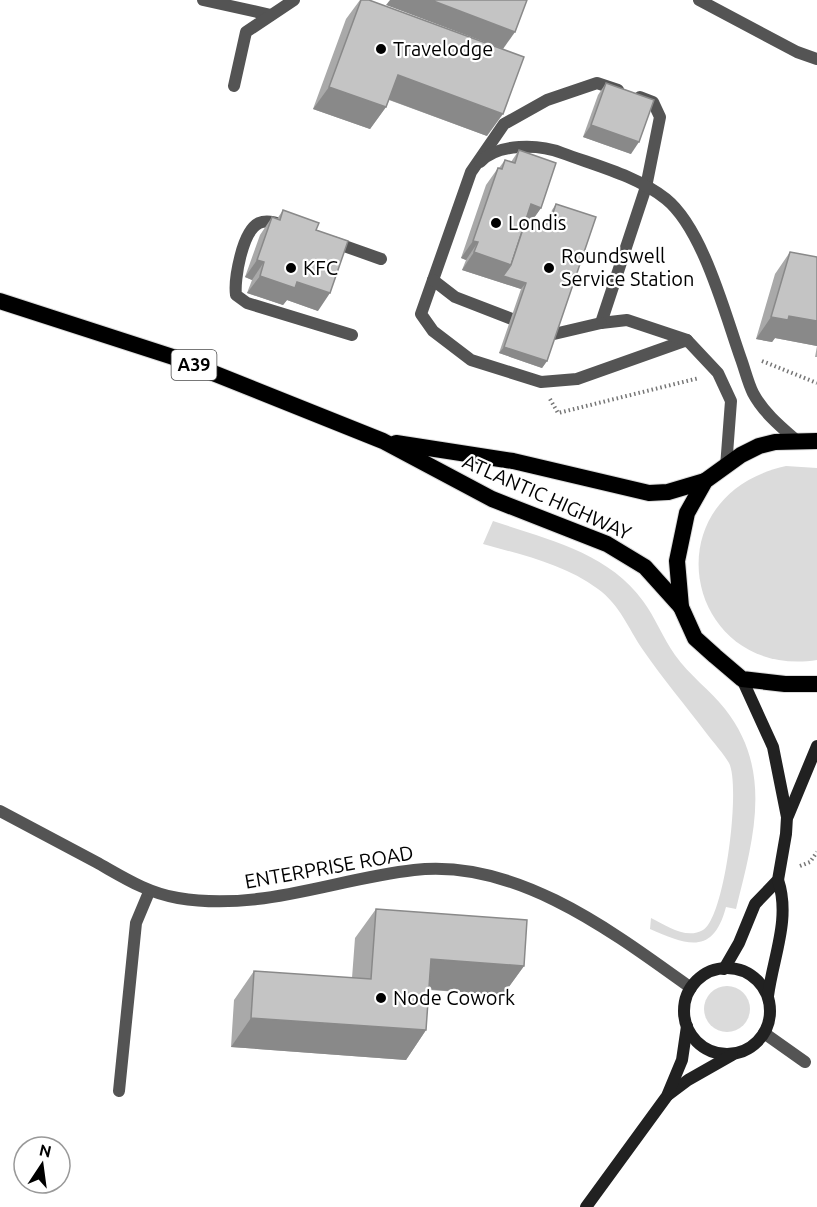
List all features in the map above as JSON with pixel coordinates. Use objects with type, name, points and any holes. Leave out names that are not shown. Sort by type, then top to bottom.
[{"type":"highway","name":"ATLANTIC HIGHWAY","points":[[0,301],[173,357],[383,441],[492,499],[607,544],[645,567],[681,607]]},
{"type":"highway","points":[[817,441],[796,440],[759,446],[705,481],[687,513],[681,532],[677,561],[681,607],[695,638],[742,679],[785,684],[817,684]]},
{"type":"highway","name":"ATLANTIC HIGHWAY","points":[[383,441],[513,461],[649,493],[668,492],[705,481]]},
{"type":"main road","points":[[742,679],[773,747],[787,817]]},
{"type":"main road","points":[[667,1096],[688,1080],[735,1053],[749,1048],[764,1033],[770,1011],[768,996],[784,914],[784,899],[778,880],[787,817],[817,746]]},
{"type":"main road","points":[[724,969],[739,943],[755,904],[778,880]]},
{"type":"main road","points":[[586,1207],[667,1096],[682,1060],[687,1026],[685,1007],[691,988],[706,975],[724,969],[751,975],[768,996]]},
{"type":"main road","points":[[687,1026],[694,1039],[706,1049],[720,1054],[735,1053]]},
{"type":"street","points":[[203,0],[271,15]]},
{"type":"street","points":[[234,86],[246,32],[294,0]]},
{"type":"street","points":[[699,0],[797,52],[817,59]]},
{"type":"street","points":[[601,323],[646,187],[660,117],[653,102],[597,83],[547,100],[504,124],[471,172],[421,314],[433,331],[471,360],[541,382],[577,379],[687,340]]},
{"type":"street","points":[[471,172],[485,156],[519,147],[554,150],[646,187],[666,200],[688,223],[753,394],[776,422],[796,440]]},
{"type":"street","points":[[295,229],[274,222],[258,224],[251,230],[234,280],[236,295],[247,303],[352,335]]},
{"type":"street","points":[[317,237],[381,259]]},
{"type":"street","points":[[433,280],[455,297],[554,334],[601,323],[627,320],[687,340],[718,373],[731,401],[726,467]]},
{"type":"street","name":"ENTERPRISE ROAD","points":[[0,811],[149,892],[213,903],[259,901],[416,869],[489,875],[538,891],[571,908],[691,988]]},
{"type":"street","points":[[119,1091],[136,923],[149,892]]},
{"type":"street","points":[[764,1033],[805,1062]]},
{"type":"path","points":[[742,362],[754,358],[817,383]]},
{"type":"path","points":[[541,382],[558,412],[718,373]]},
{"type":"shaded area","points":[[786,466],[817,468],[817,660],[772,659],[737,642],[713,616],[700,582],[700,546],[714,512],[742,484]]},
{"type":"shaded area","points":[[493,521],[575,549],[612,570],[629,584],[647,607],[675,655],[725,709],[740,733],[750,757],[754,781],[753,832],[736,909],[726,907],[721,923],[706,940],[687,942],[663,935],[650,929],[651,918],[676,930],[690,933],[703,930],[711,920],[718,902],[729,851],[733,797],[729,763],[651,661],[606,595],[585,580],[557,567],[528,556],[483,544]]},
{"type":"shaded area","points":[[727,986],[743,993],[750,1009],[743,1025],[727,1032],[711,1025],[704,1009],[711,993]]},
{"type":"building","name":"Travelodge","points":[[361,0],[369,0],[524,57],[503,114],[398,75],[386,107],[329,87]]},
{"type":"building","points":[[431,0],[527,0],[515,32]]},
{"type":"building","points":[[606,83],[654,100],[639,142],[591,125]]},
{"type":"building","name":"Londis","points":[[519,150],[556,163],[541,208],[531,204],[511,265],[474,252],[478,242],[473,241],[498,168],[502,169],[505,160],[515,163]]},
{"type":"building","points":[[556,204],[596,217],[547,361],[504,347],[526,283],[503,276],[511,265],[527,217],[549,225]]},
{"type":"building","name":"KFC","points":[[283,210],[319,223],[316,230],[348,241],[330,293],[297,282],[295,288],[260,276],[264,262],[257,260],[272,217],[280,220]]},
{"type":"building","points":[[790,252],[817,257],[817,321],[789,316],[788,320],[771,317]]},
{"type":"building","points":[[376,909],[527,920],[524,966],[431,959],[426,1030],[251,1018],[254,971],[371,979]]},
{"type":"place","name":"Travelodge","points":[[381,49]]},
{"type":"place","name":"Londis","points":[[496,223]]},
{"type":"place","name":"KFC","points":[[291,268]]},
{"type":"place","name":"Roundswell Service Station","points":[[549,268]]},
{"type":"place","name":"Node Cowork","points":[[381,998]]}]
